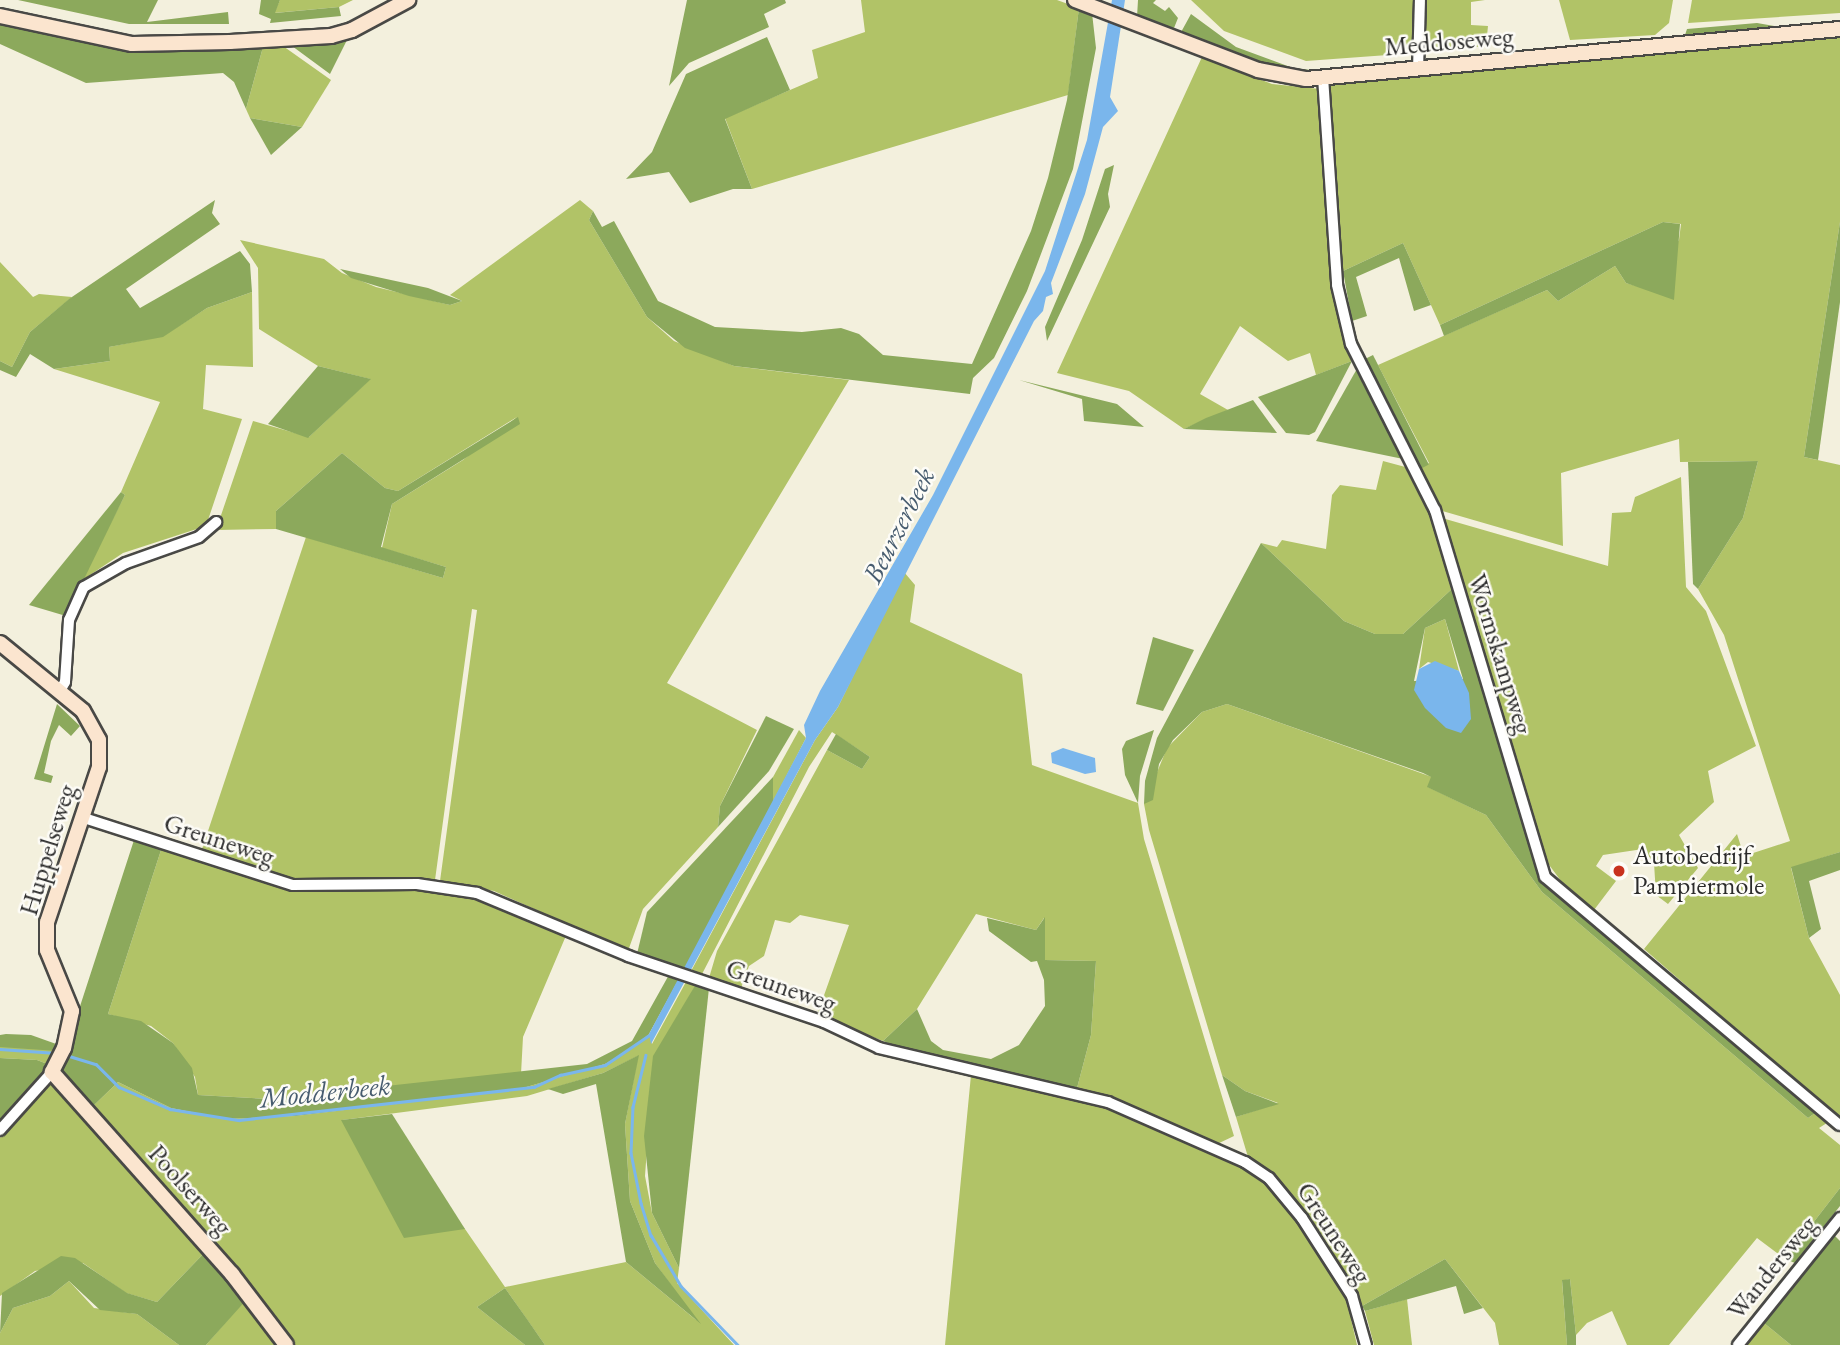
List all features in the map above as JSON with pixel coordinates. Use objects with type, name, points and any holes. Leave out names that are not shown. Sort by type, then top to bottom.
[{"type":"street","points":[[0,16],[132,44],[230,42],[331,36],[352,30],[408,0]]},
{"type":"street","name":"Meddoseweg","points":[[1074,0],[1282,77],[1322,77],[1418,69],[1840,29]]},
{"type":"street","points":[[1418,69],[1420,0]]},
{"type":"street","name":"Wormskampweg","points":[[1322,77],[1338,285],[1351,344],[1435,510],[1545,877],[1840,1125]]},
{"type":"street","points":[[60,691],[65,682],[69,620],[84,587],[126,563],[200,537],[216,522]]},
{"type":"street","name":"Huppelseweg","points":[[0,643],[83,710],[99,740],[99,767],[47,922],[47,950],[72,1011],[58,1060],[0,1130]]},
{"type":"street","name":"Greuneweg","points":[[84,818],[293,885],[417,884],[477,892],[676,972],[824,1022],[897,1054],[1096,1098],[1245,1162],[1281,1189],[1352,1296],[1366,1345]]},
{"type":"street","name":"Poolserweg","points":[[58,1060],[232,1274],[286,1345]]},
{"type":"street","name":"Wandersweg","points":[[1738,1345],[1840,1218]]},
{"type":"green space","points":[[18,0],[158,0],[147,22],[228,12],[229,24],[129,24]]},
{"type":"green space","points":[[261,0],[280,0],[275,13],[339,7],[341,16],[270,23],[271,19],[259,14]]},
{"type":"green space","points":[[280,0],[353,0],[339,7],[274,13]]},
{"type":"green space","points":[[687,0],[785,0],[786,3],[764,14],[769,27],[689,63],[669,86]]},
{"type":"green space","points":[[861,0],[1057,0],[1079,8],[1068,95],[752,189],[725,118],[818,78],[812,50],[865,32]]},
{"type":"green space","points":[[1138,0],[1156,0],[1153,3],[1165,11],[1169,7],[1178,18],[1174,28],[1137,17]]},
{"type":"green space","points":[[1191,0],[1419,0],[1415,53],[1306,61],[1224,31]]},
{"type":"green space","points":[[1424,0],[1485,0],[1471,2],[1471,25],[1488,26],[1486,46],[1422,52]]},
{"type":"green space","points":[[1559,0],[1673,0],[1669,23],[1655,35],[1570,40]]},
{"type":"green space","points":[[1692,0],[1840,0],[1840,13],[1688,23]]},
{"type":"green space","points":[[1079,8],[1092,13],[1096,48],[1073,169],[1027,291],[994,358],[973,378],[970,394],[734,366],[685,348],[647,317],[589,220],[593,211],[602,227],[614,221],[658,301],[715,327],[802,332],[841,328],[859,334],[883,355],[972,364],[1031,231],[1048,178],[1067,100]]},
{"type":"green space","points":[[1191,14],[1236,47],[1293,68],[1320,71],[1292,72],[1265,65],[1180,34]]},
{"type":"green space","points":[[0,21],[110,46],[263,47],[246,109],[234,82],[223,73],[86,83],[0,44]]},
{"type":"green space","points":[[1757,23],[1785,28],[1684,38],[1687,29]]},
{"type":"green space","points":[[1840,36],[1840,222],[1804,457],[1840,465],[1840,852],[1791,868],[1809,938],[1840,995],[1840,1119],[1644,949],[1737,834],[1744,856],[1790,841],[1724,635],[1698,589],[1743,518],[1758,461],[1680,462],[1679,439],[1561,473],[1563,546],[1439,510],[1421,468],[1429,463],[1378,365],[1547,290],[1558,301],[1615,266],[1626,283],[1643,288],[1679,240],[1681,224],[1663,222],[1440,325],[1403,243],[1343,271],[1329,89],[1330,84]]},
{"type":"green space","points":[[767,37],[790,90],[725,119],[752,189],[733,189],[690,203],[669,172],[626,179],[652,152],[686,74]]},
{"type":"green space","points":[[348,38],[330,74],[292,46],[301,46]]},
{"type":"green space","points":[[283,46],[331,80],[302,127],[250,118],[246,109],[263,47]]},
{"type":"green space","points":[[1202,57],[1272,84],[1320,89],[1334,267],[1352,361],[1316,375],[1310,353],[1288,361],[1240,326],[1200,394],[1228,410],[1184,429],[1129,391],[1057,373]]},
{"type":"green space","points":[[250,118],[302,127],[271,155]]},
{"type":"green space","points":[[1114,165],[1108,194],[1110,207],[1047,341],[1045,327],[1082,240],[1105,169]]},
{"type":"green space","points":[[215,200],[212,213],[220,224],[126,289],[140,308],[240,251],[250,264],[252,292],[207,308],[163,337],[109,347],[110,361],[54,369],[30,354],[16,377],[0,370],[0,361],[12,367],[30,332],[69,299]]},
{"type":"green space","points":[[580,200],[593,211],[589,220],[647,317],[674,341],[734,366],[849,380],[667,683],[757,730],[720,806],[718,827],[643,909],[628,951],[494,891],[440,881],[477,610],[472,609],[435,880],[294,880],[201,852],[306,537],[443,578],[446,567],[382,548],[392,504],[463,460],[517,417],[398,491],[385,488],[342,453],[276,511],[276,529],[216,530],[253,421],[309,437],[370,379],[318,366],[259,329],[258,268],[240,240],[324,259],[342,273],[376,287],[450,305],[462,301],[450,295]]},
{"type":"green space","points":[[1663,222],[1680,224],[1674,300],[1626,283],[1615,266],[1558,301],[1547,290],[1444,336],[1440,325]]},
{"type":"green space","points":[[1840,222],[1840,302],[1818,460],[1804,457]]},
{"type":"green space","points":[[1403,243],[1431,305],[1414,311],[1399,258],[1356,277],[1367,316],[1352,321],[1343,271]]},
{"type":"green space","points":[[0,262],[33,297],[39,294],[72,297],[30,332],[12,367],[0,361]]},
{"type":"green space","points":[[340,269],[428,288],[462,301],[450,305],[409,296],[351,278]]},
{"type":"green space","points":[[252,292],[253,367],[206,365],[203,409],[242,419],[206,526],[123,553],[81,581],[125,495],[121,492],[160,402],[54,369],[110,361],[109,347],[163,336],[207,308]]},
{"type":"green space","points":[[1373,355],[1429,465],[1421,469],[1365,359]]},
{"type":"green space","points":[[1352,361],[1315,432],[1309,435],[1286,433],[1258,397]]},
{"type":"green space","points":[[318,366],[371,379],[308,438],[268,424]]},
{"type":"green space","points":[[1358,367],[1408,460],[1316,441]]},
{"type":"green space","points":[[1019,380],[1117,404],[1144,427],[1084,421],[1082,399]]},
{"type":"green space","points":[[1253,400],[1277,433],[1184,429],[1206,418]]},
{"type":"green space","points":[[518,417],[520,424],[392,504],[381,547],[446,567],[443,578],[276,529],[276,511],[342,453],[385,488],[398,491]]},
{"type":"green space","points":[[1383,461],[1409,468],[1429,509],[1453,588],[1403,634],[1375,634],[1344,621],[1261,543],[1277,547],[1282,540],[1326,549],[1332,495],[1340,485],[1376,490]]},
{"type":"green space","points":[[1758,461],[1743,518],[1698,589],[1693,584],[1688,462]]},
{"type":"green space","points":[[1681,477],[1686,587],[1706,611],[1756,746],[1708,771],[1714,802],[1679,835],[1698,868],[1668,904],[1656,895],[1654,863],[1643,849],[1603,855],[1596,866],[1616,881],[1594,910],[1561,881],[1544,858],[1442,518],[1608,566],[1612,513],[1631,512],[1635,497]]},
{"type":"green space","points":[[121,492],[125,495],[66,616],[29,605]]},
{"type":"green space","points":[[1261,543],[1344,621],[1375,634],[1403,634],[1453,588],[1472,641],[1538,877],[1818,1111],[1808,1118],[1542,892],[1486,815],[1427,787],[1431,777],[1227,704],[1202,712],[1173,740],[1159,764],[1153,800],[1144,804],[1145,781],[1157,738]],"holes":[[[1445,619],[1463,679],[1414,681],[1425,628]]]},
{"type":"green space","points":[[904,572],[915,585],[910,622],[1022,674],[1032,765],[1138,803],[1144,839],[1234,1136],[1215,1145],[1077,1088],[1091,1035],[1096,961],[1045,960],[1044,918],[1036,930],[976,914],[917,1009],[883,1041],[817,1015],[849,925],[800,915],[790,923],[775,920],[764,956],[749,966],[741,988],[709,978],[717,951],[827,750],[862,769],[870,757],[832,732],[809,767],[701,976],[690,973],[815,740],[838,707]]},
{"type":"green space","points":[[1445,619],[1459,671],[1428,662],[1419,669],[1425,628]]},
{"type":"green space","points":[[1153,637],[1194,650],[1163,711],[1136,704]]},
{"type":"green space","points":[[57,704],[80,726],[71,736],[59,725],[51,741],[44,773],[53,776],[51,783],[34,779]]},
{"type":"green space","points":[[1227,704],[1432,777],[1428,787],[1486,815],[1542,892],[1808,1118],[1818,1111],[1830,1121],[1819,1128],[1840,1145],[1840,1188],[1785,1259],[1757,1238],[1669,1345],[1627,1345],[1612,1311],[1587,1323],[1576,1335],[1570,1279],[1562,1281],[1567,1345],[1499,1345],[1495,1323],[1445,1259],[1362,1306],[1292,1195],[1248,1157],[1236,1117],[1278,1103],[1245,1091],[1222,1075],[1149,830],[1144,804],[1167,748],[1202,712]]},
{"type":"green space","points":[[766,716],[794,729],[769,771],[718,827],[720,806]]},
{"type":"green space","points":[[799,730],[806,738],[773,802],[773,777]]},
{"type":"green space","points":[[1154,730],[1140,776],[1138,803],[1125,775],[1122,749],[1126,741]]},
{"type":"green space","points":[[836,734],[870,757],[862,769],[827,750]]},
{"type":"green space","points":[[773,777],[773,802],[684,971],[637,954],[647,912]]},
{"type":"green space","points":[[135,837],[162,847],[108,1014],[141,1021],[173,1043],[192,1068],[198,1095],[267,1099],[587,1064],[632,1041],[670,973],[680,977],[649,1034],[632,1048],[605,1064],[523,1088],[296,1116],[226,1119],[171,1108],[118,1082],[89,1110],[58,1074]]},
{"type":"green space","points":[[162,847],[275,882],[448,886],[568,931],[523,1037],[521,1074],[267,1099],[198,1095],[195,1077],[173,1043],[151,1026],[108,1014]]},
{"type":"green space","points":[[1840,852],[1840,870],[1809,881],[1821,929],[1809,938],[1791,867]]},
{"type":"green space","points":[[1045,917],[1045,960],[1096,961],[1091,1035],[1077,1088],[919,1055],[883,1041],[917,1009],[931,1041],[943,1050],[991,1059],[1019,1045],[1045,1006],[1044,980],[1037,961],[1031,962],[989,931],[987,918],[1036,930]]},
{"type":"green space","points":[[687,980],[696,984],[652,1079],[645,1176],[652,1213],[679,1268],[677,1283],[734,1345],[545,1345],[505,1288],[477,1307],[525,1345],[292,1345],[89,1110],[118,1082],[171,1108],[226,1119],[296,1116],[523,1088],[605,1064],[649,1034],[652,1044]],"holes":[[[638,1056],[625,1124],[630,1201],[655,1263],[696,1320],[626,1262],[505,1287],[465,1229],[342,1120],[527,1096],[603,1073]]]},
{"type":"green space","points":[[696,984],[709,988],[679,1268],[652,1213],[644,1136],[653,1056]]},
{"type":"green space","points":[[0,1035],[31,1035],[59,1045],[57,1051],[0,1047]]},
{"type":"green space","points":[[0,1047],[57,1051],[50,1065],[37,1060],[0,1058]]},
{"type":"green space","points":[[639,1055],[625,1124],[630,1201],[655,1263],[701,1324],[626,1262],[596,1084],[563,1094],[548,1089],[603,1073]]},
{"type":"green space","points":[[0,1058],[37,1060],[50,1065],[0,1126]]},
{"type":"green space","points":[[971,1075],[1107,1107],[1259,1175],[1276,1188],[1344,1287],[1358,1315],[1351,1319],[1357,1345],[945,1345]]},
{"type":"green space","points":[[1222,1075],[1245,1091],[1279,1104],[1236,1117]]},
{"type":"green space","points":[[53,1079],[208,1249],[157,1302],[126,1293],[83,1263],[35,1271],[0,1296],[0,1138]]},
{"type":"green space","points":[[392,1114],[465,1229],[404,1238],[341,1120]]},
{"type":"green space","points":[[1840,1188],[1840,1206],[1795,1263],[1785,1259]]},
{"type":"green space","points":[[1833,1234],[1840,1241],[1840,1345],[1791,1345],[1764,1323]]},
{"type":"green space","points":[[208,1249],[248,1298],[206,1345],[179,1345],[137,1314],[100,1310],[69,1281],[50,1296],[13,1308],[0,1333],[2,1293],[61,1256],[75,1258],[127,1293],[157,1302]]},
{"type":"green space","points":[[1445,1259],[1483,1308],[1464,1314],[1456,1286],[1365,1311],[1362,1306]]},
{"type":"green space","points":[[1570,1279],[1576,1345],[1567,1345],[1562,1280]]},
{"type":"green space","points":[[69,1281],[94,1308],[137,1314],[179,1345],[0,1345],[0,1333],[13,1308],[50,1296]]},
{"type":"green space","points":[[505,1288],[545,1345],[525,1345],[477,1307]]},
{"type":"green space","points":[[248,1298],[283,1345],[206,1345],[244,1301]]},
{"type":"green space","points":[[1407,1299],[1412,1345],[1374,1345],[1365,1311]]},
{"type":"green space","points":[[1764,1323],[1791,1345],[1746,1345]]},
{"type":"water","name":"Beurzerbeek","points":[[1112,0],[1125,0],[1110,97],[1118,111],[1103,127],[1085,194],[1051,283],[1053,294],[1046,297],[1043,311],[1034,321],[838,707],[815,740],[651,1044],[649,1034],[806,738],[804,725],[820,691],[933,495],[1045,271],[1087,140]]},
{"type":"water","points":[[1435,661],[1459,671],[1469,693],[1471,719],[1461,733],[1446,728],[1425,708],[1414,690],[1419,669]]},
{"type":"water","points":[[1063,748],[1095,758],[1096,772],[1085,774],[1052,763],[1051,753]]},
{"type":"waterway","name":"Modderbeek","points":[[66,1055],[96,1064],[119,1087],[170,1109],[239,1120],[534,1087],[560,1075],[605,1065],[652,1033]]},
{"type":"waterway","name":"Modderbeek","points":[[0,1049],[56,1053]]},
{"type":"waterway","name":"Beurzerbeek","points":[[646,1055],[633,1107],[631,1153],[641,1203],[651,1235],[681,1286],[738,1345]]},
{"type":"place","name":"Autobedrijf Pampiermole","points":[[1619,871]]}]
